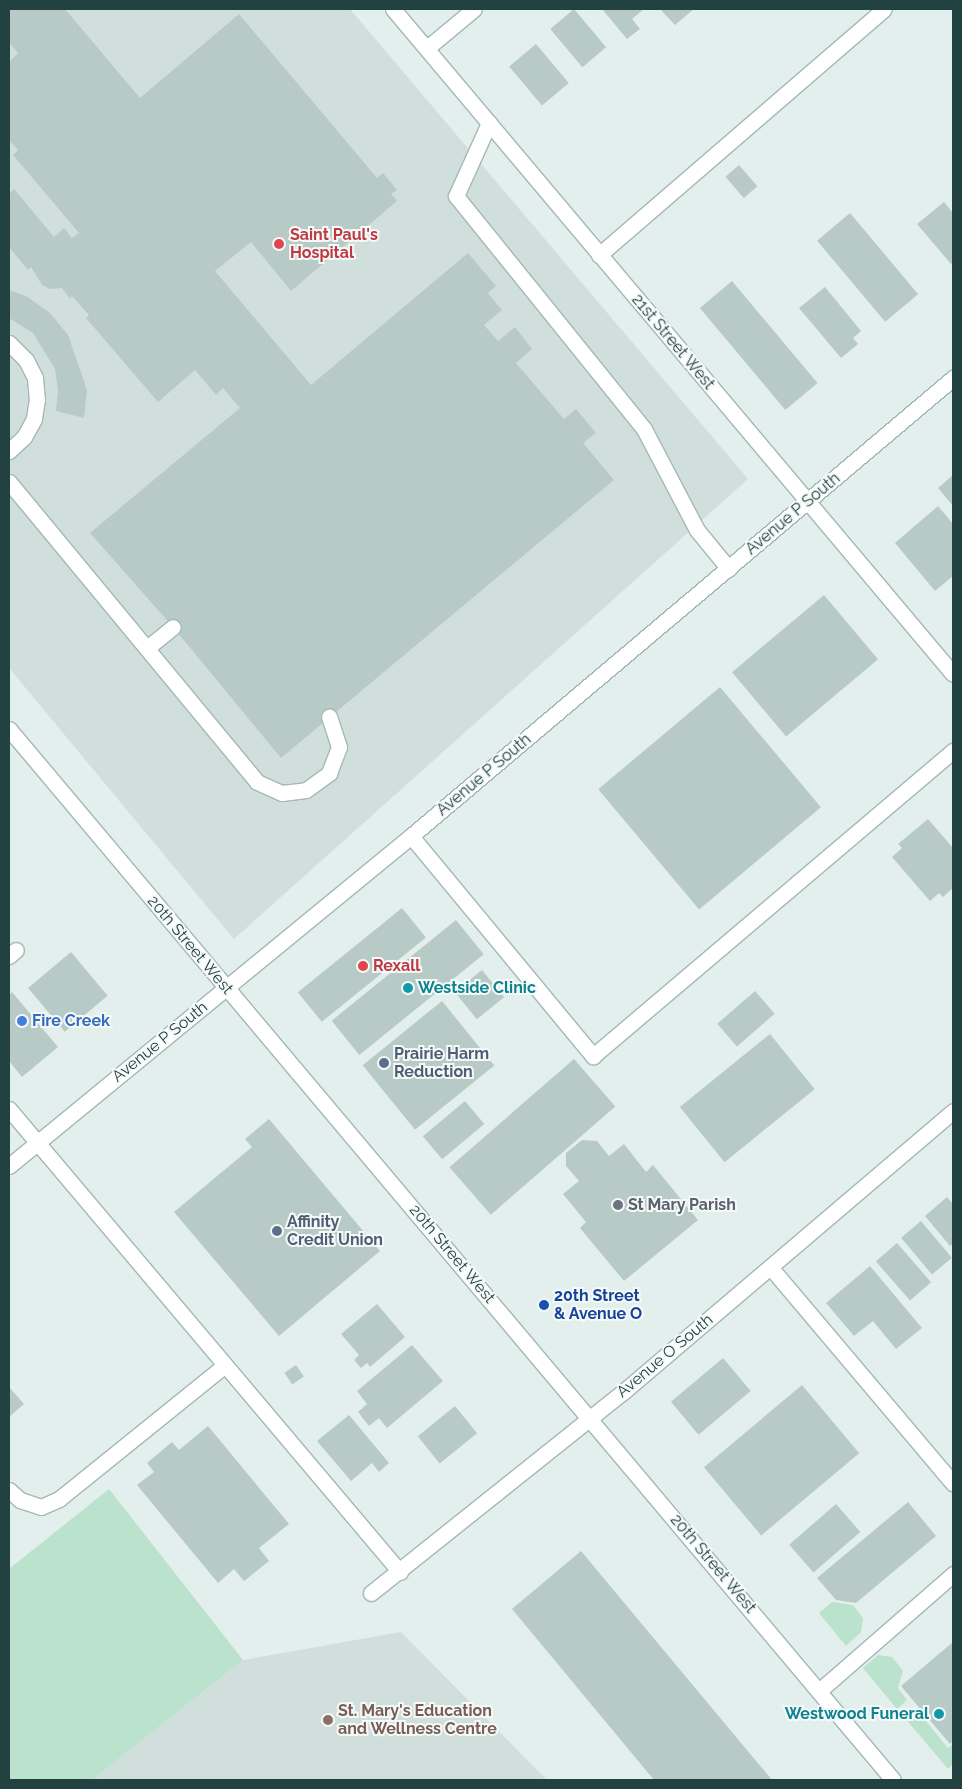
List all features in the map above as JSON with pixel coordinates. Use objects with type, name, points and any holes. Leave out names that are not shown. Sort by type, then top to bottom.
[{"type":"main road","name":"21st Street West","points":[[393,9],[953,674]]},
{"type":"main road","points":[[427,48],[474,9]]},
{"type":"main road","points":[[599,255],[884,9]]},
{"type":"main road","points":[[489,122],[456,196],[644,430],[697,530],[729,568]]},
{"type":"main road","points":[[9,343],[26,360],[35,378],[37,399],[34,419],[24,437],[9,451]]},
{"type":"main road","name":"Avenue P South","points":[[9,1166],[411,836],[953,378]]},
{"type":"main road","points":[[9,482],[257,782],[282,793],[306,790],[329,773],[339,746],[329,717]]},
{"type":"main road","points":[[147,648],[173,626]]},
{"type":"main road","name":"20th Street West","points":[[9,729],[591,1418],[893,1780]]},
{"type":"main road","points":[[411,836],[594,1056],[953,750]]},
{"type":"main road","points":[[9,1109],[400,1572]]},
{"type":"main road","name":"Avenue O South","points":[[371,1593],[400,1572],[591,1418],[771,1268],[953,1111]]},
{"type":"main road","points":[[771,1268],[952,1478]]},
{"type":"main road","points":[[9,1490],[20,1500],[41,1507],[59,1500],[225,1365]]},
{"type":"main road","points":[[819,1691],[953,1574]]},
{"type":"shaded area","name":"Saint Paul's Hospital","points":[[9,9],[350,9],[748,479],[234,939],[9,668]]},
{"type":"shaded area","name":"St. Mary's Education and Wellness Centre","points":[[401,1632],[547,1780],[92,1780],[243,1660]]},
{"type":"green space","points":[[109,1489],[243,1660],[92,1780],[9,1780],[9,1569]]},
{"type":"green space","points":[[832,1602],[853,1605],[863,1618],[861,1632],[846,1646],[819,1613]]},
{"type":"green space","points":[[878,1655],[892,1657],[903,1671],[898,1688],[907,1700],[897,1709],[863,1668]]},
{"type":"green space","points":[[915,1708],[948,1748],[953,1744],[953,1764],[948,1769],[904,1717]]},
{"type":"building","points":[[9,9],[65,9],[140,98],[239,14],[377,178],[383,173],[397,190],[391,194],[397,201],[291,291],[251,242],[215,271],[311,385],[468,253],[496,286],[488,293],[502,310],[484,325],[498,341],[515,327],[532,349],[516,363],[564,419],[576,409],[596,433],[583,443],[614,480],[281,758],[173,627],[90,533],[240,408],[223,388],[216,395],[195,370],[158,402],[86,318],[89,315],[72,296],[70,299],[62,288],[50,289],[42,285],[31,267],[28,270],[9,247],[9,194],[14,189],[54,237],[64,228],[72,238],[79,233],[13,155],[18,150],[9,140],[9,62],[18,53],[9,42]]},
{"type":"building","points":[[574,9],[606,47],[582,67],[550,29]]},
{"type":"building","points":[[602,9],[644,9],[632,19],[640,29],[627,39]]},
{"type":"building","points":[[660,9],[694,9],[675,25]]},
{"type":"building","points":[[536,44],[569,83],[542,106],[509,66]]},
{"type":"building","points":[[739,165],[757,186],[744,198],[725,177]]},
{"type":"building","points":[[944,202],[953,213],[953,262],[951,264],[917,224]]},
{"type":"building","points":[[850,213],[918,294],[885,322],[817,241]]},
{"type":"building","points":[[732,281],[817,383],[785,410],[700,308]]},
{"type":"building","points":[[825,287],[861,331],[853,338],[858,344],[841,358],[799,308]]},
{"type":"building","points":[[9,290],[26,296],[50,313],[68,335],[87,390],[84,418],[56,411],[58,390],[55,369],[33,333],[9,318]]},
{"type":"building","points":[[953,475],[953,506],[938,488]]},
{"type":"building","points":[[938,506],[953,524],[953,576],[935,591],[895,543]]},
{"type":"building","points":[[824,595],[878,659],[786,736],[732,672]]},
{"type":"building","points":[[720,687],[821,807],[699,909],[598,789]]},
{"type":"building","points":[[928,819],[953,848],[953,888],[943,897],[939,893],[930,901],[892,857],[902,848],[898,844]]},
{"type":"building","name":"Rexall","points":[[402,908],[426,938],[322,1022],[298,992]]},
{"type":"building","name":"Westside Clinic","points":[[456,920],[484,954],[359,1055],[332,1021]]},
{"type":"building","name":"Fire Creek","points":[[71,952],[108,996],[65,1032],[28,988]]},
{"type":"building","points":[[482,970],[504,997],[477,1019],[455,992]]},
{"type":"building","points":[[755,991],[775,1014],[737,1046],[717,1024]]},
{"type":"building","name":"Fire Creek","points":[[12,992],[58,1047],[22,1077],[9,1061],[9,995]]},
{"type":"building","points":[[442,1001],[494,1066],[415,1130],[363,1065]]},
{"type":"building","points":[[770,1034],[815,1089],[725,1162],[680,1107]]},
{"type":"building","points":[[574,1059],[615,1107],[491,1215],[449,1167]]},
{"type":"building","points":[[465,1101],[484,1124],[442,1159],[423,1136]]},
{"type":"building","name":"Affinity Credit Union","points":[[269,1119],[380,1251],[279,1336],[174,1212],[252,1147],[245,1139]]},
{"type":"building","points":[[582,1140],[597,1141],[609,1156],[624,1144],[646,1172],[653,1165],[698,1220],[624,1281],[580,1228],[586,1222],[563,1194],[579,1181],[566,1166],[566,1153]]},
{"type":"building","points":[[947,1197],[953,1204],[953,1244],[950,1246],[925,1216]]},
{"type":"building","points":[[921,1221],[952,1258],[932,1274],[901,1238]]},
{"type":"building","points":[[897,1243],[931,1282],[910,1301],[876,1261]]},
{"type":"building","points":[[870,1266],[922,1328],[896,1349],[873,1321],[854,1336],[826,1303]]},
{"type":"building","points":[[377,1304],[405,1337],[370,1367],[367,1363],[361,1368],[354,1360],[359,1355],[341,1334]]},
{"type":"building","points":[[412,1345],[443,1381],[387,1428],[379,1418],[369,1426],[358,1412],[367,1404],[357,1391]]},
{"type":"building","points":[[723,1358],[751,1391],[699,1435],[671,1402]]},
{"type":"building","points":[[296,1365],[304,1377],[292,1384],[284,1373]]},
{"type":"building","points":[[802,1385],[859,1453],[761,1535],[704,1467]]},
{"type":"building","points":[[9,1387],[24,1404],[9,1417]]},
{"type":"building","points":[[455,1406],[477,1433],[440,1463],[418,1436]]},
{"type":"building","points":[[349,1415],[389,1463],[379,1472],[372,1463],[351,1481],[317,1441]]},
{"type":"building","points":[[208,1426],[289,1524],[259,1548],[269,1561],[244,1581],[234,1569],[218,1583],[137,1485],[154,1472],[147,1463],[172,1442],[179,1450]]},
{"type":"building","points":[[908,1502],[936,1536],[856,1603],[836,1600],[817,1578]]},
{"type":"building","points":[[836,1504],[860,1532],[813,1573],[789,1545]]},
{"type":"building","points":[[581,1551],[772,1780],[654,1780],[512,1609]]},
{"type":"building","name":"Westwood Funeral","points":[[953,1642],[953,1741],[950,1744],[901,1686]]},
{"type":"place","name":"Saint Paul's Hospital","points":[[279,244]]},
{"type":"place","name":"Rexall","points":[[363,966]]},
{"type":"place","name":"Westside Clinic","points":[[408,988]]},
{"type":"place","name":"Fire Creek","points":[[22,1021]]},
{"type":"place","name":"Prairie Harm Reduction","points":[[384,1063]]},
{"type":"place","name":"St Mary Parish","points":[[618,1205]]},
{"type":"place","name":"Affinity Credit Union","points":[[277,1231]]},
{"type":"place","name":"20th Street & Avenue O","points":[[544,1305]]},
{"type":"place","name":"Westwood Funeral","points":[[939,1714]]},
{"type":"place","name":"St. Mary's Education and Wellness Centre","points":[[328,1720]]}]
